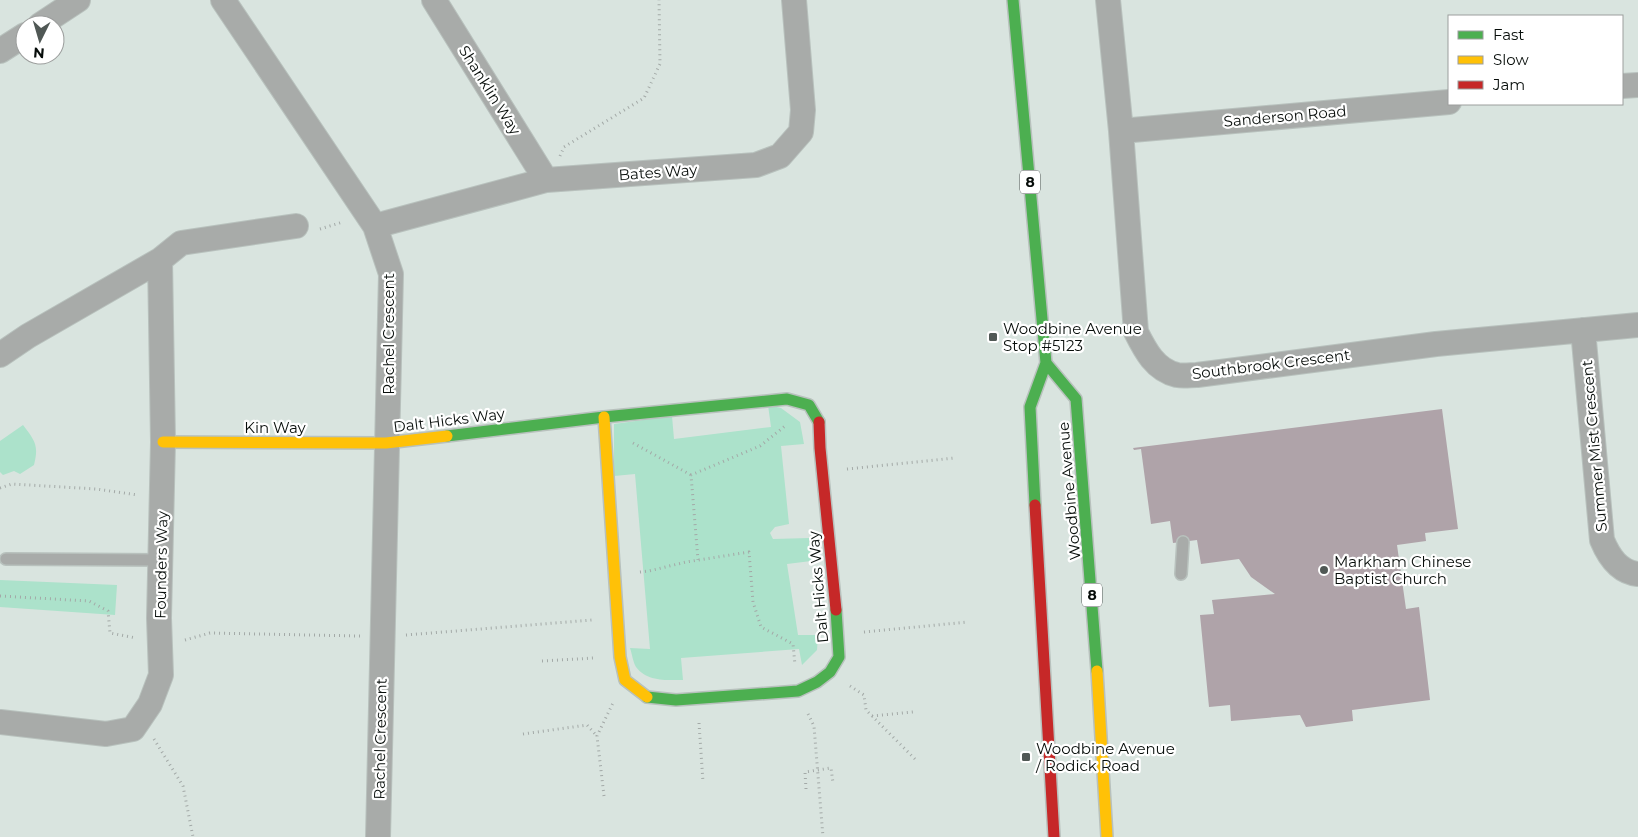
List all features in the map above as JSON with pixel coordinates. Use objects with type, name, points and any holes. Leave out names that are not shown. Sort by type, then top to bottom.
[{"type":"street","points":[[55,15],[78,0]]},
{"type":"street","name":"Rachel Crescent","points":[[224,0],[371,221],[391,274],[378,837]]},
{"type":"street","name":"Shanklin Way","points":[[434,0],[546,180]]},
{"type":"street","name":"Bates Way","points":[[371,221],[546,180],[756,165],[780,156],[801,132],[803,110],[794,0]]},
{"type":"street","name":"8","points":[[1013,0],[1046,363],[1030,407],[1054,837]]},
{"type":"street","name":"Southbrook Crescent","points":[[1108,0],[1121,131],[1136,332],[1144,350],[1156,365],[1177,375],[1197,375],[1436,344],[1638,325]]},
{"type":"street","points":[[0,52],[15,42]]},
{"type":"street","points":[[1623,86],[1638,85]]},
{"type":"street","name":"Sanderson Road","points":[[1121,131],[1448,102]]},
{"type":"street","points":[[0,356],[28,336],[160,260],[181,243],[296,226]]},
{"type":"street","name":"Founders Way","points":[[141,719],[150,704],[161,675],[163,442],[160,260]]},
{"type":"street","name":"Summer Mist Crescent","points":[[1583,330],[1602,540],[1607,553],[1617,564],[1629,573],[1638,574]]},
{"type":"street","name":"Woodbine Avenue","points":[[1046,363],[1076,399],[1091,583],[1107,837]]},
{"type":"street","name":"Dalt Hicks Way","points":[[386,443],[604,422],[787,399],[809,405],[819,421],[838,635],[839,657],[830,672]]},
{"type":"street","points":[[604,422],[620,657],[625,680],[646,698],[676,700],[798,691],[818,682],[830,672]]},
{"type":"street","name":"Kin Way","points":[[163,442],[386,443]]},
{"type":"street","points":[[0,722],[106,734],[132,729],[141,719]]},
{"type":"lane","points":[[1181,574],[1184,542]]},
{"type":"lane","points":[[6,559],[161,560]]},
{"type":"path","points":[[546,180],[564,147],[644,98],[660,64],[659,0]]},
{"type":"path","points":[[296,226],[312,232],[371,221]]},
{"type":"path","points":[[691,475],[760,446],[809,405]]},
{"type":"path","points":[[604,422],[691,475]]},
{"type":"path","points":[[822,471],[956,458]]},
{"type":"path","points":[[691,475],[698,560]]},
{"type":"path","points":[[0,488],[12,484],[96,489],[162,498]]},
{"type":"path","points":[[614,574],[649,571],[698,560],[748,552],[753,602],[760,627],[793,644],[798,691],[814,726],[823,837]]},
{"type":"path","points":[[0,596],[89,601],[108,611],[110,633],[160,642],[183,640],[210,633],[382,637],[617,618]]},
{"type":"path","points":[[838,635],[968,622]]},
{"type":"path","points":[[542,661],[620,657]]},
{"type":"path","points":[[830,672],[864,695],[866,710],[917,761]]},
{"type":"path","points":[[604,796],[597,736],[625,680]]},
{"type":"path","points":[[698,698],[703,782]]},
{"type":"path","points":[[872,716],[913,712]]},
{"type":"path","points":[[141,719],[183,786],[193,837]]},
{"type":"path","points":[[523,734],[587,725],[597,736]]},
{"type":"path","points":[[806,789],[805,772],[831,768],[832,783]]},
{"type":"green space","points":[[768,405],[781,408],[800,422],[804,444],[781,446],[789,524],[775,527],[770,533],[773,539],[809,538],[811,561],[787,564],[798,635],[818,635],[817,650],[802,665],[799,649],[681,658],[683,680],[651,678],[636,667],[630,648],[650,649],[635,474],[614,476],[614,424],[672,416],[674,439],[771,427]]},
{"type":"green space","points":[[23,425],[35,444],[34,465],[20,474],[14,471],[3,475],[0,472],[0,441]]},
{"type":"green space","points":[[0,580],[117,585],[115,615],[0,607]]},
{"type":"building","name":"Markham Chinese Baptist Church","points":[[1442,409],[1458,529],[1425,533],[1426,541],[1397,545],[1406,609],[1419,607],[1430,700],[1352,710],[1353,721],[1306,727],[1300,715],[1231,721],[1230,705],[1209,707],[1200,615],[1214,614],[1212,600],[1275,594],[1251,577],[1239,559],[1201,564],[1197,540],[1173,543],[1170,521],[1151,524],[1141,449],[1134,450],[1133,448]]},
{"type":"traffic: fast","points":[[1013,0],[1046,363],[1030,407],[1035,505]]},
{"type":"traffic: fast","points":[[1046,363],[1076,399],[1097,671]]},
{"type":"traffic: fast","points":[[447,436],[604,417],[787,399],[809,405],[819,422]]},
{"type":"traffic: fast","points":[[647,697],[676,700],[798,691],[817,682],[830,672],[839,657],[836,610]]},
{"type":"traffic: slow","points":[[604,417],[620,657],[625,680],[647,697]]},
{"type":"traffic: slow","points":[[163,442],[386,443],[447,436]]},
{"type":"traffic: slow","points":[[1097,671],[1107,837]]},
{"type":"traffic: jam","points":[[819,422],[836,610]]},
{"type":"traffic: jam","points":[[1035,505],[1054,837]]},
{"type":"place","name":"Woodbine Avenue Stop #5123","points":[[993,337]]},
{"type":"place","name":"Markham Chinese Baptist Church","points":[[1324,570]]},
{"type":"place","name":"Woodbine Avenue / Rodick Road","points":[[1026,757]]}]
